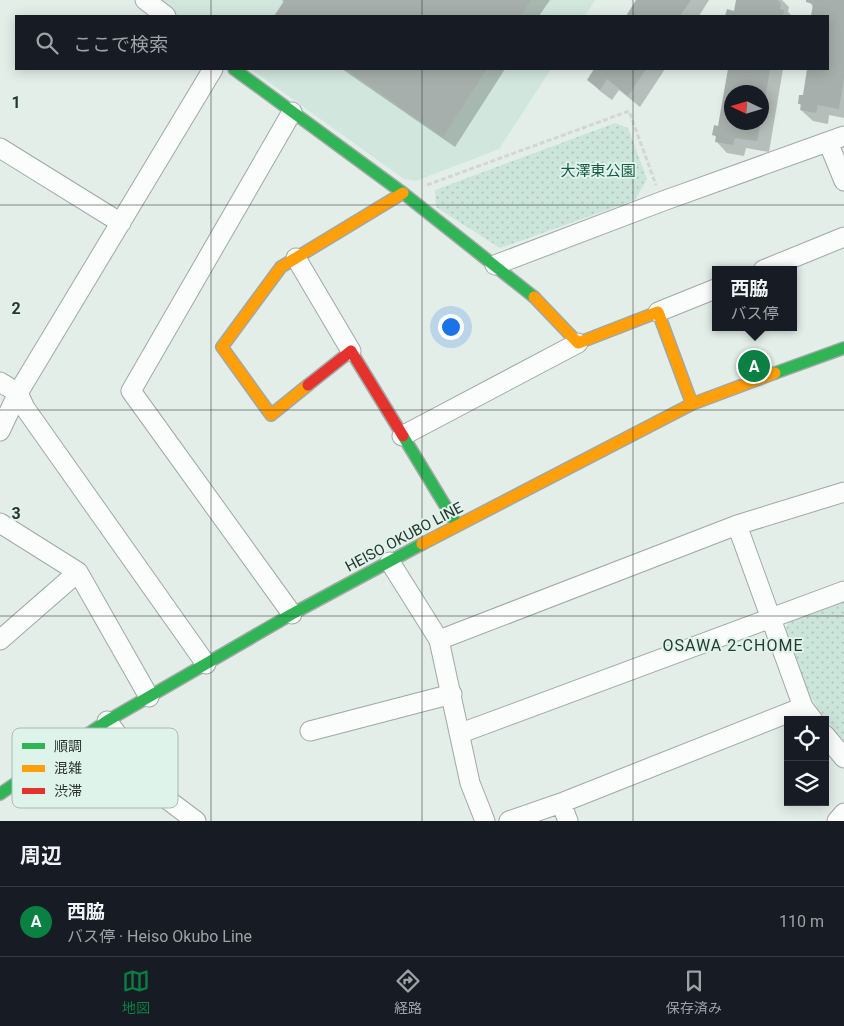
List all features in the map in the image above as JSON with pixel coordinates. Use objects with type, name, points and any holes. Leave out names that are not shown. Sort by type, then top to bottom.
[{"type":"street","points":[[145,0],[165,15]]},
{"type":"street","points":[[0,431],[18,393],[211,70]]},
{"type":"street","points":[[235,70],[403,193],[495,265],[540,302],[578,343]]},
{"type":"street","points":[[292,112],[130,391],[292,614]]},
{"type":"street","points":[[495,265],[663,201],[836,139],[844,180]]},
{"type":"street","points":[[0,148],[121,223]]},
{"type":"street","points":[[350,351],[271,415],[222,347],[281,267],[403,193]]},
{"type":"street","points":[[773,266],[844,237]]},
{"type":"street","points":[[296,258],[350,351],[457,525]]},
{"type":"street","points":[[402,436],[578,343],[712,290]]},
{"type":"street","points":[[658,312],[692,404]]},
{"type":"street","name":"HEISO OKUBO LINE","points":[[98,728],[292,614],[457,525],[692,404],[844,348]]},
{"type":"street","points":[[0,382],[18,393],[25,408],[206,664]]},
{"type":"street","points":[[439,640],[738,525],[844,492]]},
{"type":"street","points":[[0,523],[78,572],[149,697]]},
{"type":"street","points":[[509,821],[808,713],[771,619],[738,525]]},
{"type":"street","points":[[390,562],[439,640],[461,734],[470,783],[486,821]]},
{"type":"street","points":[[0,640],[78,572]]},
{"type":"street","points":[[461,734],[844,591]]},
{"type":"street","points":[[310,731],[452,694]]},
{"type":"street","points":[[107,722],[112,728]]},
{"type":"street","points":[[829,740],[844,758]]},
{"type":"street","name":"HEISO OKUBO LINE","points":[[0,794],[12,786]]},
{"type":"street","points":[[561,803],[568,821]]},
{"type":"street","points":[[178,808],[196,821]]},
{"type":"street","points":[[837,821],[844,813]]},
{"type":"path","points":[[403,193],[629,111],[663,201]]},
{"type":"shaded area","points":[[156,0],[595,0],[586,15],[178,15]]},
{"type":"shaded area","points":[[252,70],[550,70],[499,149],[416,181],[404,179]]},
{"type":"green space","name":"大澤東公園","points":[[615,123],[628,128],[647,179],[635,200],[500,248],[436,207],[435,190]]},
{"type":"green space","points":[[844,598],[844,743],[829,723],[829,716],[824,716],[810,697],[785,631],[790,618]]},
{"type":"building","points":[[531,0],[522,15],[275,15],[284,1]]},
{"type":"building","points":[[636,0],[691,0],[681,15],[627,15]]},
{"type":"building","points":[[736,0],[777,0],[781,3],[780,9],[784,10],[783,15],[725,15],[727,9],[734,11]]},
{"type":"building","points":[[806,0],[844,0],[844,78],[839,109],[818,105],[816,113],[800,110],[801,104],[798,104],[799,95],[803,95],[807,70],[829,70],[829,15],[811,15],[813,4],[806,2]]},
{"type":"building","points":[[347,70],[486,70],[443,137]]},
{"type":"building","points":[[593,70],[645,70],[628,96],[607,79],[600,90],[587,80]]},
{"type":"building","points":[[728,70],[770,70],[767,85],[725,85]]},
{"type":"building","points":[[724,92],[724,130],[759,130],[757,141],[735,138],[733,145],[715,142],[716,136],[712,135],[714,125],[718,126]]},
{"type":"traffic: fast","points":[[235,70],[403,193],[534,297]]},
{"type":"traffic: fast","points":[[775,373],[844,348]]},
{"type":"traffic: fast","points":[[403,436],[457,525]]},
{"type":"traffic: fast","points":[[97,728],[292,614],[422,544]]},
{"type":"traffic: fast","points":[[0,794],[12,786]]},
{"type":"traffic: slow","points":[[308,385],[271,415],[222,347],[281,267],[403,193]]},
{"type":"traffic: slow","points":[[534,297],[578,343],[658,312],[692,404]]},
{"type":"traffic: slow","points":[[422,544],[692,404],[775,373]]},
{"type":"traffic: jam","points":[[308,385],[351,351],[403,436]]},
{"type":"place","name":"西脇","points":[[754,366]]},
{"type":"district","name":"OSAWA 2-CHOME","points":[[733,645]]}]
